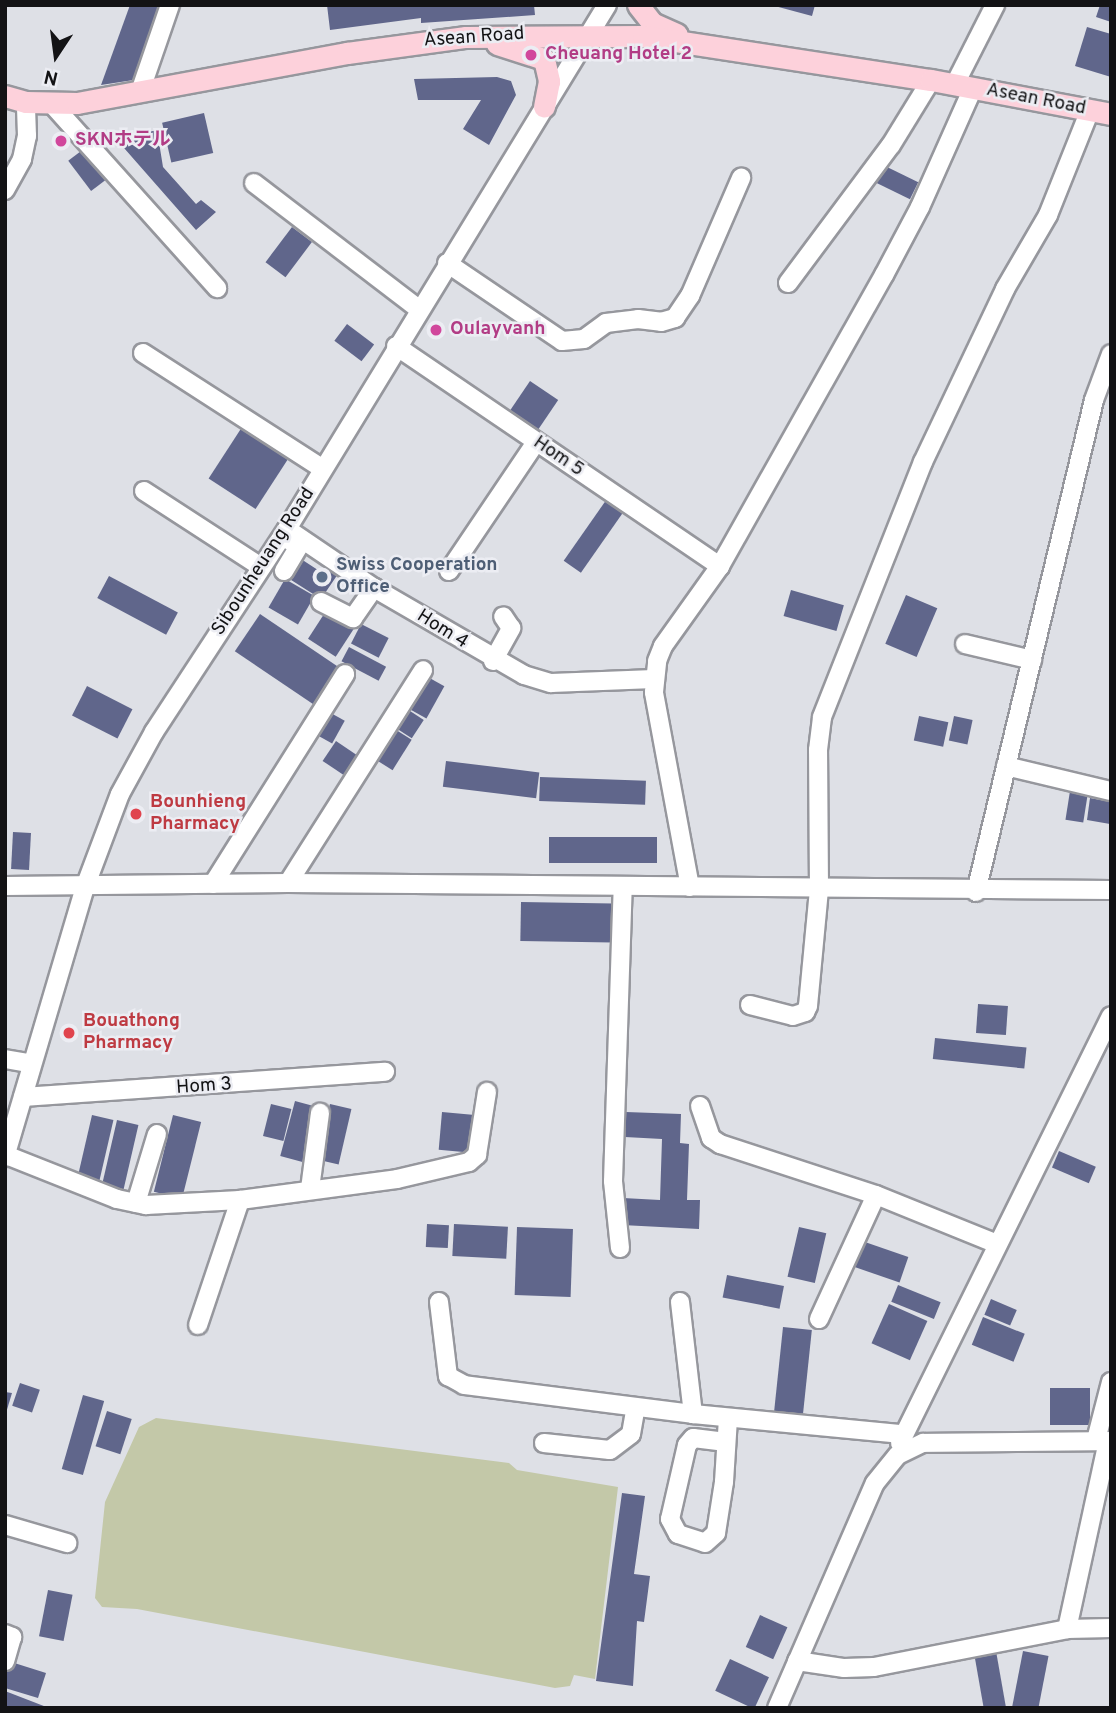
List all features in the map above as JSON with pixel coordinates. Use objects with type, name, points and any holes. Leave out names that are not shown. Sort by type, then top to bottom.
[{"type":"main road","points":[[638,5],[652,23],[702,42]]},
{"type":"main road","name":"Asean Road","points":[[15,99],[77,103],[347,53],[466,37],[589,35],[702,42],[931,80],[1100,112]]},
{"type":"main road","points":[[466,37],[518,47],[544,59],[549,81],[544,107]]},
{"type":"street","points":[[140,92],[170,5]]},
{"type":"street","name":"Sibounheuang Road","points":[[6,1156],[85,887],[120,794],[154,732],[284,533],[447,262],[607,5]]},
{"type":"street","points":[[690,887],[654,679],[663,646],[720,566],[920,207],[995,5]]},
{"type":"street","points":[[788,283],[864,176],[891,145],[931,80]]},
{"type":"street","points":[[5,190],[22,159],[27,136],[15,99]]},
{"type":"street","points":[[51,103],[217,288]]},
{"type":"street","points":[[750,1005],[793,1016],[805,1012],[819,889],[818,750],[832,686],[928,451],[1005,289],[1048,215],[1100,112]]},
{"type":"street","points":[[447,262],[562,341],[584,339],[606,323],[675,318],[690,296],[741,178]]},
{"type":"street","points":[[254,183],[419,309]]},
{"type":"street","name":"Hom 5","points":[[396,346],[720,566]]},
{"type":"street","points":[[144,353],[323,469]]},
{"type":"street","points":[[976,892],[1094,400],[1111,354]]},
{"type":"street","points":[[449,571],[536,442]]},
{"type":"street","points":[[144,491],[261,567]]},
{"type":"street","points":[[284,533],[299,546],[284,571]]},
{"type":"street","name":"Hom 4","points":[[284,533],[492,661],[551,683],[654,679]]},
{"type":"street","points":[[321,602],[353,618],[374,588]]},
{"type":"street","points":[[492,661],[512,628],[503,616]]},
{"type":"street","points":[[965,644],[1032,660]]},
{"type":"street","points":[[288,883],[423,670]]},
{"type":"street","points":[[213,884],[345,674]]},
{"type":"street","points":[[1006,766],[1110,792]]},
{"type":"street","points":[[5,886],[288,883],[976,892],[1111,890]]},
{"type":"street","points":[[620,1248],[613,1181],[622,887]]},
{"type":"street","points":[[898,1455],[902,1434],[997,1244],[1103,1051],[1111,1016]]},
{"type":"street","points":[[5,1059],[32,1064]]},
{"type":"street","name":"Hom 3","points":[[23,1097],[385,1072]]},
{"type":"street","points":[[6,1156],[136,1203],[176,1207],[240,1200],[397,1179],[469,1162],[477,1155],[487,1092]]},
{"type":"street","points":[[701,1106],[715,1142],[876,1195],[997,1244]]},
{"type":"street","points":[[310,1189],[320,1113]]},
{"type":"street","points":[[136,1203],[157,1134]]},
{"type":"street","points":[[819,1319],[876,1195]]},
{"type":"street","points":[[198,1325],[240,1200]]},
{"type":"street","points":[[439,1302],[447,1376],[456,1382],[693,1414],[902,1434]]},
{"type":"street","points":[[680,1302],[693,1414]]},
{"type":"street","points":[[1067,1629],[1105,1440],[1111,1382]]},
{"type":"street","points":[[544,1443],[610,1450],[631,1434],[636,1407]]},
{"type":"street","points":[[726,1442],[693,1438],[687,1446],[670,1519],[678,1534],[705,1543],[716,1533],[726,1442],[728,1418]]},
{"type":"street","points":[[777,1708],[876,1483],[898,1455],[923,1443],[1105,1440]]},
{"type":"street","points":[[5,1525],[67,1543]]},
{"type":"street","points":[[797,1661],[844,1668],[874,1667],[1067,1629],[1111,1628]]},
{"type":"street","points":[[5,1634],[12,1640],[5,1661]]},
{"type":"green space","points":[[156,1418],[509,1463],[517,1470],[618,1487],[595,1679],[574,1675],[570,1686],[555,1688],[137,1609],[102,1607],[95,1598],[105,1502],[139,1427]]},
{"type":"building","points":[[130,5],[166,5],[140,79],[101,85]]},
{"type":"building","points":[[327,5],[534,5],[535,15],[421,23],[421,18],[330,30]]},
{"type":"building","points":[[771,5],[815,5],[812,16]]},
{"type":"building","points":[[1100,5],[1111,5],[1111,22],[1096,17]]},
{"type":"building","points":[[1087,27],[1111,34],[1111,77],[1075,66]]},
{"type":"building","points":[[497,77],[511,81],[516,95],[489,145],[463,129],[481,100],[418,100],[414,79]]},
{"type":"building","points":[[204,113],[213,153],[171,163],[162,123]]},
{"type":"building","points":[[157,130],[163,167],[196,204],[201,200],[216,212],[196,230],[117,140]]},
{"type":"building","points":[[85,148],[108,178],[91,191],[68,161]]},
{"type":"building","points":[[885,166],[918,182],[910,199],[877,183]]},
{"type":"building","points":[[292,227],[312,242],[285,277],[266,262]]},
{"type":"building","points":[[347,324],[374,344],[362,361],[334,341]]},
{"type":"building","points":[[530,381],[558,400],[538,430],[510,411]]},
{"type":"building","points":[[244,424],[291,454],[256,509],[209,479]]},
{"type":"building","points":[[609,496],[626,508],[581,573],[564,561]]},
{"type":"building","points":[[301,559],[324,574],[330,565],[340,571],[321,599],[288,578]]},
{"type":"building","points":[[109,576],[178,613],[166,635],[97,598]]},
{"type":"building","points":[[285,579],[314,596],[298,625],[268,608]]},
{"type":"building","points":[[791,590],[844,605],[836,631],[784,616]]},
{"type":"building","points":[[906,595],[937,608],[917,657],[885,644]]},
{"type":"building","points":[[326,611],[354,629],[336,657],[308,639]]},
{"type":"building","points":[[260,614],[343,670],[318,707],[235,651]]},
{"type":"building","points":[[361,624],[389,638],[379,658],[351,644]]},
{"type":"building","points":[[349,647],[386,667],[379,681],[341,661]]},
{"type":"building","points":[[426,676],[444,686],[426,719],[408,708]]},
{"type":"building","points":[[87,686],[132,709],[117,739],[72,715]]},
{"type":"building","points":[[407,709],[424,720],[412,738],[395,727]]},
{"type":"building","points":[[329,712],[345,721],[332,743],[316,735]]},
{"type":"building","points":[[919,716],[948,722],[943,747],[914,740]]},
{"type":"building","points":[[954,716],[973,720],[967,744],[949,740]]},
{"type":"building","points":[[393,728],[412,740],[393,770],[374,759]]},
{"type":"building","points":[[336,741],[360,757],[347,777],[323,761]]},
{"type":"building","points":[[446,761],[539,772],[536,798],[443,787]]},
{"type":"building","points":[[540,777],[646,781],[645,805],[539,801]]},
{"type":"building","points":[[1070,791],[1088,794],[1083,822],[1065,820]]},
{"type":"building","points":[[1090,798],[1111,802],[1110,824],[1087,820]]},
{"type":"building","points":[[13,832],[31,833],[29,870],[11,869]]},
{"type":"building","points":[[549,837],[657,837],[657,863],[549,863]]},
{"type":"building","points":[[521,902],[613,904],[612,943],[520,941]]},
{"type":"building","points":[[978,1004],[1008,1006],[1006,1035],[976,1033]]},
{"type":"building","points":[[935,1038],[1026,1048],[1024,1069],[933,1059]]},
{"type":"building","points":[[295,1101],[317,1107],[302,1162],[280,1156]]},
{"type":"building","points":[[271,1104],[291,1109],[283,1141],[263,1136]]},
{"type":"building","points":[[330,1104],[351,1109],[339,1164],[317,1160]]},
{"type":"building","points":[[442,1112],[475,1115],[472,1153],[439,1150]]},
{"type":"building","points":[[626,1112],[681,1114],[680,1143],[689,1144],[687,1200],[700,1200],[699,1229],[622,1225],[623,1198],[660,1200],[662,1139],[625,1137]]},
{"type":"building","points":[[92,1115],[113,1120],[98,1185],[77,1180]]},
{"type":"building","points":[[173,1115],[201,1122],[182,1199],[154,1192]]},
{"type":"building","points":[[117,1120],[138,1125],[122,1194],[101,1189]]},
{"type":"building","points":[[1059,1151],[1096,1167],[1089,1183],[1052,1168]]},
{"type":"building","points":[[427,1224],[449,1225],[448,1248],[426,1247]]},
{"type":"building","points":[[454,1224],[508,1227],[506,1259],[452,1256]]},
{"type":"building","points":[[517,1227],[573,1229],[571,1297],[515,1295]]},
{"type":"building","points":[[799,1227],[826,1233],[815,1283],[788,1277]]},
{"type":"building","points":[[862,1241],[908,1257],[900,1282],[853,1267]]},
{"type":"building","points":[[727,1275],[784,1286],[780,1309],[723,1298]]},
{"type":"building","points":[[898,1285],[941,1302],[934,1319],[891,1302]]},
{"type":"building","points":[[991,1299],[1017,1310],[1010,1326],[984,1315]]},
{"type":"building","points":[[889,1304],[927,1321],[910,1360],[872,1343]]},
{"type":"building","points":[[983,1317],[1025,1334],[1013,1362],[972,1345]]},
{"type":"building","points":[[783,1327],[812,1330],[802,1420],[774,1417]]},
{"type":"building","points":[[20,1383],[40,1390],[32,1413],[12,1406]]},
{"type":"building","points":[[1050,1388],[1090,1388],[1090,1425],[1050,1425]]},
{"type":"building","points":[[5,1392],[12,1393],[6,1413],[5,1413]]},
{"type":"building","points":[[83,1395],[104,1401],[83,1475],[62,1469]]},
{"type":"building","points":[[107,1411],[132,1419],[120,1454],[96,1446]]},
{"type":"building","points":[[622,1493],[645,1496],[634,1574],[650,1576],[644,1622],[637,1621],[633,1686],[596,1681]]},
{"type":"building","points":[[48,1590],[73,1595],[64,1641],[39,1636]]},
{"type":"building","points":[[760,1615],[787,1627],[773,1659],[746,1647]]},
{"type":"building","points":[[996,1651],[1006,1708],[984,1708],[974,1655]]},
{"type":"building","points":[[1023,1651],[1049,1656],[1038,1708],[1012,1708]]},
{"type":"building","points":[[730,1659],[769,1677],[755,1708],[715,1691]]},
{"type":"building","points":[[8,1661],[46,1673],[38,1698],[5,1688]]},
{"type":"building","points":[[5,1691],[49,1708],[5,1708]]},
{"type":"place","name":"Cheuang Hotel 2","points":[[531,55]]},
{"type":"place","name":"SKNホテル","points":[[61,141]]},
{"type":"place","name":"Oulayvanh","points":[[436,330]]},
{"type":"place","name":"Swiss Cooperation Office","points":[[322,577]]},
{"type":"place","name":"Bounhieng Pharmacy","points":[[136,814]]},
{"type":"place","name":"Bouathong Pharmacy","points":[[69,1033]]}]
